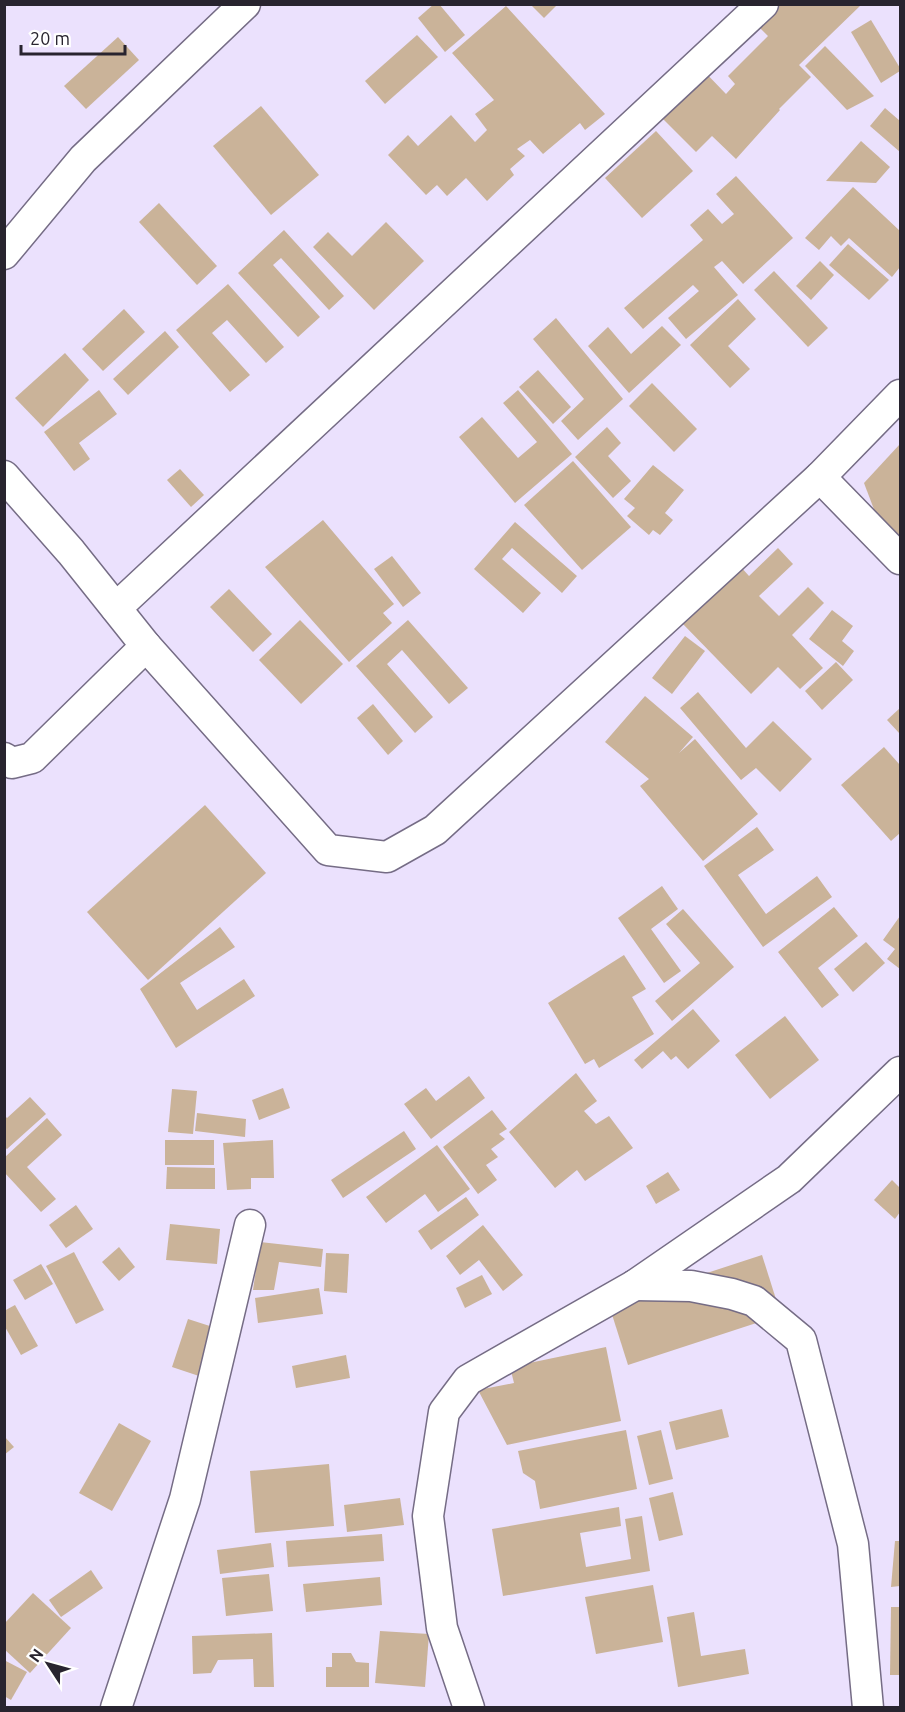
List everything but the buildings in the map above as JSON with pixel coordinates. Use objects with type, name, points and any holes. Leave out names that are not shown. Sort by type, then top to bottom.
[{"type":"street","points":[[4,254],[83,159],[245,4]]},
{"type":"street","points":[[116,608],[763,4]]},
{"type":"street","points":[[4,477],[71,552],[146,646],[328,850],[387,857],[435,830],[820,477],[900,394]]},
{"type":"street","points":[[820,477],[900,559]]},
{"type":"street","points":[[4,758],[12,763],[32,758],[146,646]]},
{"type":"street","points":[[469,1707],[442,1629],[428,1516],[444,1412],[468,1380],[635,1285],[789,1179],[900,1072]]},
{"type":"street","points":[[116,1707],[185,1499],[250,1225]]},
{"type":"street","points":[[635,1285],[691,1286],[754,1301],[801,1340],[853,1544],[868,1707]]}]
